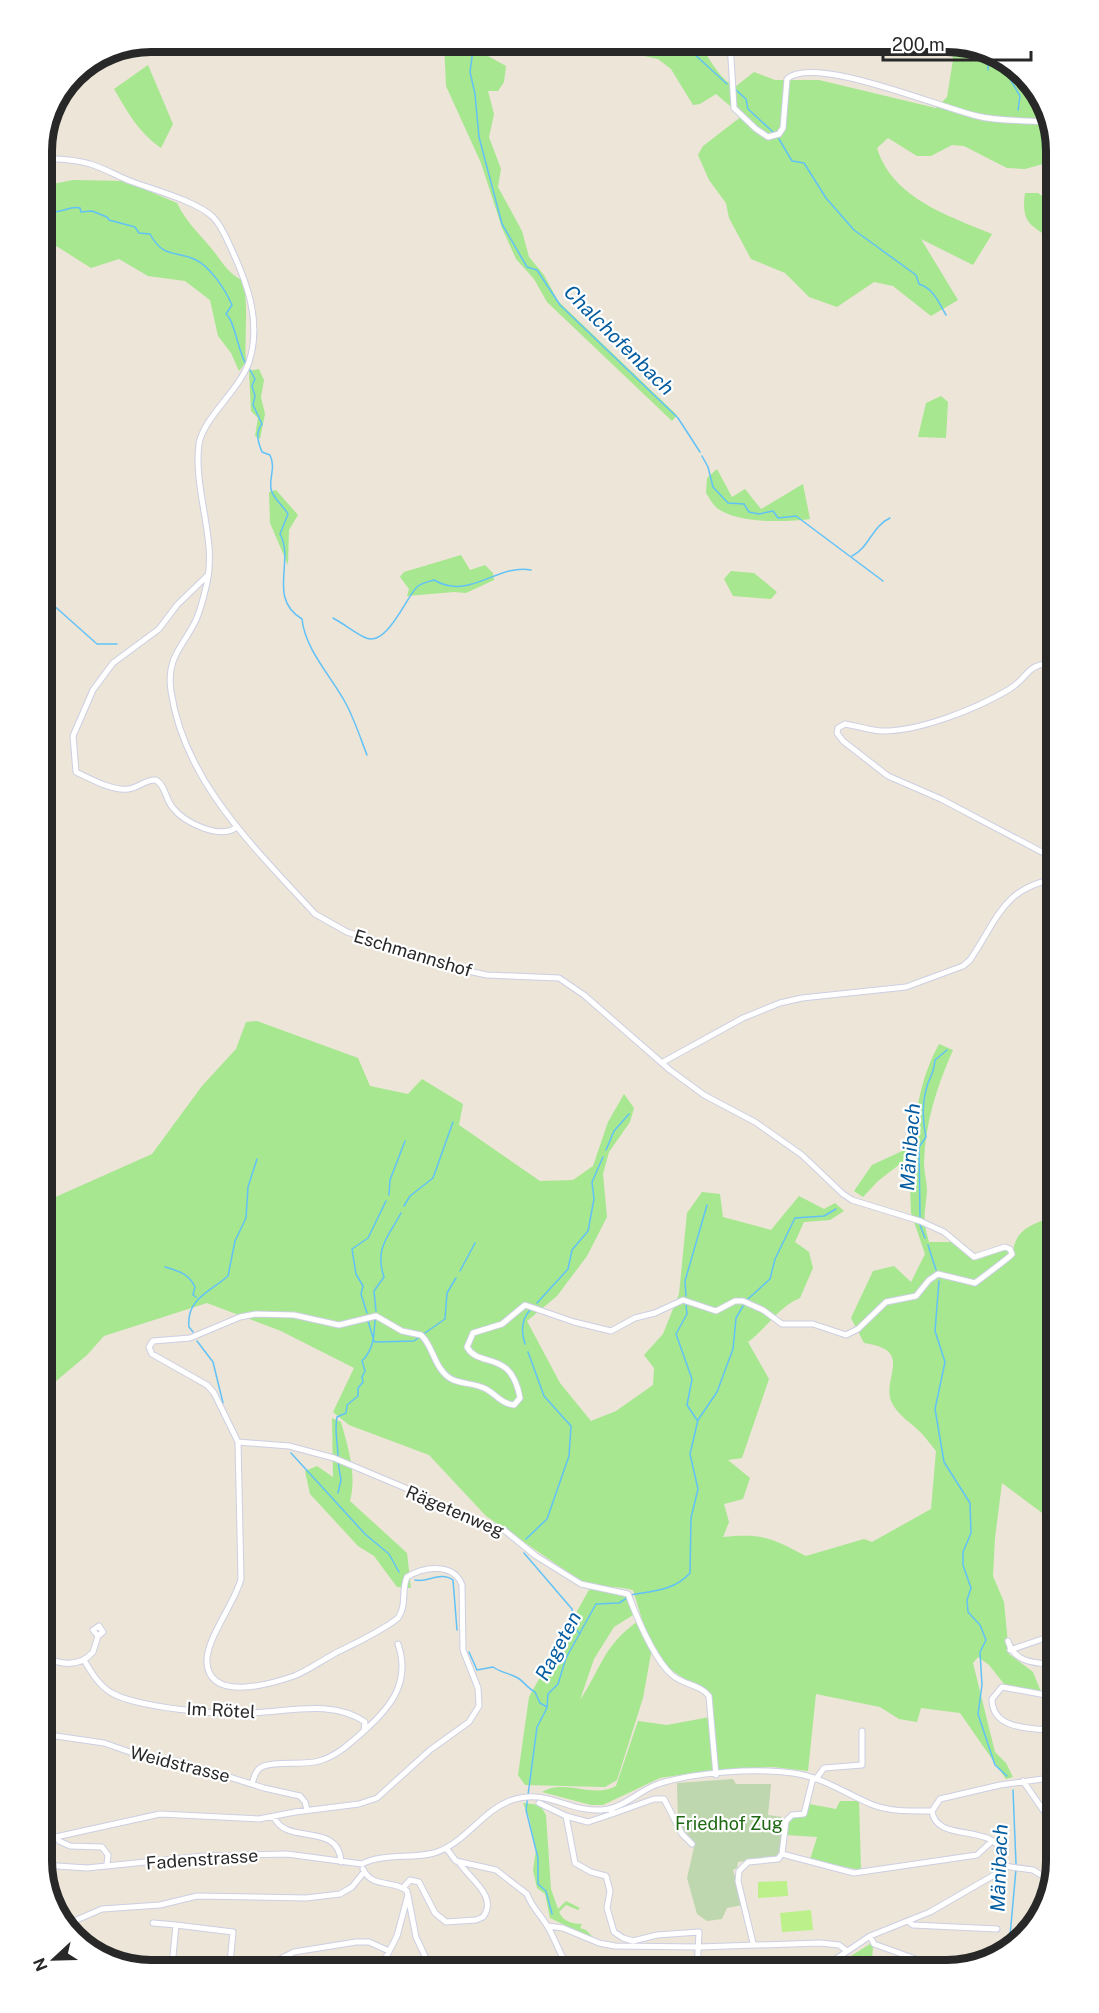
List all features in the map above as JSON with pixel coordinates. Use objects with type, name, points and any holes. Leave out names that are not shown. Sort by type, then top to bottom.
[{"type":"street","points":[[730,53],[732,103],[756,129],[768,137],[773,137],[783,128],[787,79],[793,73],[815,72],[845,75],[978,117],[1041,121]]},
{"type":"street","name":"Eschmannshof","points":[[53,159],[92,164],[199,207],[215,219],[242,271],[252,303],[252,351],[247,367],[225,403],[204,428],[200,441],[199,485],[207,532],[208,576],[195,623],[174,655],[170,688],[182,736],[221,806],[237,828],[315,914],[347,932],[468,971],[487,975],[559,978],[584,995],[670,1070],[704,1095],[755,1122],[807,1159],[852,1200],[920,1221],[944,1232],[974,1257],[1005,1247],[1010,1249],[1009,1259],[991,1269],[975,1283],[938,1274],[929,1280],[916,1296],[886,1302],[858,1329],[846,1335],[813,1324],[782,1324],[763,1310],[742,1301],[735,1301],[716,1311],[689,1301],[676,1301],[656,1313],[635,1318],[611,1331],[574,1322],[525,1305],[502,1324],[473,1333],[467,1347],[474,1355],[500,1364],[512,1374],[520,1398],[514,1405],[505,1404],[488,1390],[477,1385],[452,1381],[440,1368],[421,1335],[402,1331],[376,1316],[339,1325],[294,1315],[256,1314],[240,1317],[190,1338],[150,1343],[152,1354],[197,1378],[214,1393],[238,1442]]},
{"type":"street","points":[[208,576],[177,605],[159,629],[113,663],[93,690],[73,740],[76,772],[120,789],[135,788],[146,781],[156,780],[162,786],[173,808],[182,816],[218,832],[232,831],[237,828]]},
{"type":"street","points":[[1046,663],[1038,663],[1031,667],[1014,687],[1000,695],[928,723],[881,731],[845,724],[838,728],[837,733],[843,741],[888,776],[950,803],[1046,854]]},
{"type":"street","points":[[663,1062],[743,1018],[780,1003],[802,998],[906,987],[963,966],[970,960],[1009,898],[1046,880]]},
{"type":"street","points":[[52,1838],[160,1814],[259,1819],[359,1804],[377,1798],[430,1750],[469,1722],[479,1706],[478,1688],[464,1650],[462,1586],[459,1578],[446,1569],[422,1570],[407,1576],[403,1590],[402,1612],[398,1618],[296,1675],[240,1688],[220,1684],[211,1675],[206,1662],[207,1655],[242,1579],[238,1442]]},
{"type":"street","name":"Rägetenweg","points":[[238,1442],[289,1446],[334,1458],[422,1495],[457,1513],[504,1530],[536,1556],[574,1581],[629,1596],[646,1636],[672,1675],[709,1695],[716,1775]]},
{"type":"street","points":[[52,1659],[66,1664],[84,1660],[93,1652],[98,1636]]},
{"type":"street","points":[[1010,1650],[1046,1638]]},
{"type":"street","points":[[1008,1641],[1010,1650],[1020,1658],[1031,1663],[1046,1664]]},
{"type":"street","points":[[252,1784],[256,1771],[262,1766],[321,1761],[341,1751],[386,1713],[399,1691],[402,1665],[398,1644]]},
{"type":"street","name":"Im Rötel","points":[[84,1660],[99,1683],[110,1692],[128,1700],[212,1712],[250,1713],[316,1708],[357,1718],[365,1722],[364,1731]]},
{"type":"street","points":[[1046,1695],[1002,1687],[992,1699],[992,1708],[999,1720],[1008,1724],[1046,1729]]},
{"type":"street","points":[[753,1943],[740,1891],[739,1871],[748,1862],[778,1859],[782,1854],[786,1821],[792,1815],[804,1814],[814,1778],[824,1768],[862,1765],[862,1731]]},
{"type":"street","name":"Weidstrasse","points":[[52,1735],[104,1743],[144,1757],[178,1761],[300,1796],[307,1810]]},
{"type":"street","points":[[539,1803],[566,1816],[588,1822],[669,1781],[716,1775],[782,1772],[814,1778],[883,1808],[932,1811]]},
{"type":"street","points":[[932,1811],[943,1797],[1015,1782],[1046,1778]]},
{"type":"street","points":[[1023,1781],[1046,1814]]},
{"type":"street","points":[[401,1887],[410,1880],[419,1882],[435,1913],[446,1922],[483,1917],[488,1906],[484,1891],[446,1848],[490,1811],[513,1800],[527,1797],[541,1796],[587,1809],[611,1811],[654,1799],[664,1799],[682,1834],[692,1844]]},
{"type":"street","points":[[834,1960],[870,1936],[908,1921],[996,1876],[1004,1866],[1001,1850],[992,1841],[979,1835],[942,1827],[934,1820],[932,1811]]},
{"type":"street","points":[[566,1816],[575,1863],[591,1872],[606,1876],[610,1891],[607,1908],[614,1932],[633,1941],[657,1935],[699,1932],[698,1960]]},
{"type":"street","points":[[274,1817],[285,1829],[331,1841],[339,1849],[341,1862]]},
{"type":"street","points":[[57,1837],[59,1841],[70,1846],[102,1847],[108,1855],[107,1864]]},
{"type":"street","points":[[782,1854],[856,1872],[977,1855],[992,1841]]},
{"type":"street","name":"Fadenstrasse","points":[[52,1866],[87,1868],[107,1864],[204,1856],[288,1854],[362,1864],[370,1860],[421,1856],[446,1848]]},
{"type":"street","points":[[459,1862],[489,1867],[507,1877],[527,1894],[530,1904],[548,1926],[564,1960]]},
{"type":"street","points":[[362,1864],[364,1872],[377,1883],[401,1887],[408,1894],[416,1937],[427,1960]]},
{"type":"street","points":[[1004,1866],[1033,1870],[1045,1877]]},
{"type":"street","points":[[73,1922],[102,1909],[160,1905],[197,1896],[306,1898],[340,1894],[352,1887],[364,1872]]},
{"type":"street","points":[[384,1960],[399,1929],[408,1894]]},
{"type":"street","points":[[908,1921],[912,1925],[997,1929]]},
{"type":"street","points":[[153,1923],[233,1932],[230,1960]]},
{"type":"street","points":[[174,1960],[172,1956],[176,1926]]},
{"type":"street","points":[[548,1926],[563,1928],[579,1936],[609,1945],[699,1947],[753,1943],[820,1943],[839,1945],[847,1951]]},
{"type":"street","points":[[870,1936],[874,1944],[918,1960]]},
{"type":"street","points":[[280,1960],[286,1954],[369,1942],[389,1951]]},
{"type":"green space","points":[[444,52],[489,52],[488,56],[506,66],[504,82],[498,91],[488,91],[494,114],[489,137],[501,169],[498,187],[522,231],[529,257],[544,275],[558,301],[677,415],[672,421],[547,302],[534,279],[516,259],[502,228],[481,163],[446,86]]},
{"type":"green space","points":[[628,53],[704,53],[718,72],[735,87],[754,72],[775,80],[819,80],[936,108],[947,97],[952,53],[966,54],[1002,69],[1026,91],[1039,114],[1045,133],[1046,163],[1025,169],[1007,168],[964,146],[952,145],[931,156],[917,156],[888,138],[877,148],[884,165],[895,180],[924,203],[992,234],[973,265],[921,239],[958,300],[931,316],[893,286],[874,282],[837,307],[809,297],[785,273],[751,259],[729,218],[726,203],[709,180],[698,155],[703,146],[742,116],[716,94],[700,104],[693,105],[671,69],[658,59]]},
{"type":"green space","points":[[148,65],[173,124],[161,148],[140,129],[114,89]]},
{"type":"green space","points":[[73,180],[125,181],[177,203],[188,221],[225,266],[243,281],[246,301],[246,362],[239,371],[231,353],[218,336],[210,300],[185,281],[148,276],[119,259],[91,268],[53,244],[53,184]]},
{"type":"green space","points":[[1025,193],[1038,193],[1046,199],[1046,236],[1027,220],[1024,205]]},
{"type":"green space","points":[[259,369],[264,380],[261,397],[265,414],[260,439],[255,436],[258,418],[251,411],[249,371]]},
{"type":"green space","points":[[941,396],[948,402],[946,438],[918,437],[926,403]]},
{"type":"green space","points":[[717,469],[732,497],[745,489],[761,509],[803,484],[810,519],[762,521],[726,513],[715,506],[706,493],[707,478]]},
{"type":"green space","points":[[276,490],[298,515],[289,530],[288,565],[270,523],[269,492]]},
{"type":"green space","points":[[461,555],[470,570],[485,565],[493,573],[494,580],[466,593],[407,596],[409,589],[400,577],[404,572]]},
{"type":"green space","points":[[731,571],[754,573],[777,592],[771,599],[733,596],[724,579]]},
{"type":"green space","points":[[257,1021],[358,1058],[370,1086],[408,1094],[422,1079],[463,1104],[459,1125],[540,1181],[573,1180],[593,1166],[608,1122],[624,1094],[634,1108],[630,1122],[609,1152],[603,1174],[607,1217],[587,1256],[557,1296],[527,1321],[560,1383],[591,1421],[616,1411],[653,1385],[654,1368],[644,1355],[663,1334],[679,1294],[687,1213],[702,1192],[720,1194],[723,1217],[771,1230],[799,1196],[824,1209],[835,1203],[844,1211],[830,1220],[804,1222],[795,1242],[809,1252],[813,1268],[800,1298],[779,1312],[748,1342],[769,1379],[742,1458],[728,1460],[750,1478],[743,1499],[724,1504],[729,1522],[723,1537],[766,1538],[806,1556],[864,1539],[872,1542],[931,1509],[936,1451],[892,1403],[889,1394],[893,1359],[889,1352],[864,1343],[851,1318],[873,1271],[894,1266],[911,1282],[925,1254],[911,1213],[909,1157],[878,1181],[863,1197],[854,1191],[872,1165],[913,1146],[920,1094],[933,1056],[939,1044],[953,1050],[933,1105],[925,1148],[924,1166],[927,1191],[925,1221],[929,1242],[954,1242],[974,1260],[1005,1249],[1009,1253],[1007,1258],[974,1279],[968,1280],[952,1274],[950,1279],[973,1286],[1013,1256],[1014,1247],[1021,1233],[1033,1224],[1046,1219],[1046,1516],[1002,1483],[993,1576],[1004,1602],[1009,1654],[1033,1672],[1041,1692],[1005,1685],[989,1665],[978,1657],[973,1663],[995,1752],[1006,1763],[1013,1777],[1006,1779],[960,1713],[921,1708],[917,1722],[899,1719],[880,1707],[816,1694],[808,1771],[773,1767],[717,1770],[710,1695],[668,1668],[647,1636],[633,1590],[585,1584],[486,1516],[429,1455],[349,1425],[333,1412],[354,1368],[281,1331],[207,1303],[104,1336],[87,1355],[52,1384],[52,1198],[152,1154],[202,1086],[236,1049],[246,1022]]},
{"type":"green space","points":[[332,1418],[341,1422],[349,1451],[353,1481],[350,1501],[407,1553],[411,1588],[397,1587],[374,1556],[358,1546],[310,1494],[305,1471],[317,1466],[333,1477]]},
{"type":"green space","points":[[590,1588],[625,1593],[633,1615],[614,1627],[594,1659],[580,1700],[610,1648],[626,1630],[638,1621],[652,1648],[643,1698],[617,1780],[605,1787],[525,1785],[518,1775],[529,1697]]},
{"type":"green space","points":[[710,1717],[713,1770],[660,1778],[603,1805],[591,1805],[542,1792],[560,1787],[598,1790],[616,1786],[638,1721],[667,1725]]},
{"type":"green space","name":"Friedhof Zug","points":[[733,1779],[736,1784],[771,1784],[768,1815],[782,1817],[780,1851],[775,1857],[738,1862],[737,1868],[733,1870],[743,1905],[727,1908],[722,1919],[707,1921],[697,1914],[687,1878],[695,1843],[678,1823],[677,1783]]},
{"type":"green space","points":[[840,1801],[859,1801],[861,1870],[810,1860],[817,1837],[787,1835],[788,1823],[792,1817],[805,1815],[809,1804],[836,1809]]},
{"type":"green space","points":[[523,1803],[540,1805],[546,1815],[551,1889],[558,1909],[566,1901],[580,1908],[578,1910],[566,1905],[559,1912],[568,1921],[582,1924],[580,1928],[586,1930],[596,1940],[550,1918],[545,1894],[537,1888],[533,1870],[536,1850],[529,1817]]},
{"type":"green space","points":[[787,1881],[788,1896],[758,1898],[758,1882]]},
{"type":"green space","points":[[811,1910],[813,1930],[782,1932],[780,1913]]},
{"type":"green space","points":[[870,1944],[873,1947],[872,1960],[845,1960]]},
{"type":"waterway","name":"Chalchofenbach","points":[[473,52],[470,72],[475,94],[479,137],[502,224],[527,267],[537,270],[560,305],[678,418],[700,452]]},
{"type":"waterway","points":[[693,53],[727,84]]},
{"type":"waterway","points":[[988,62],[988,70]]},
{"type":"waterway","points":[[1006,73],[1020,96],[1018,110]]},
{"type":"waterway","points":[[736,90],[746,99],[748,109],[773,132]]},
{"type":"waterway","points":[[779,139],[792,161],[804,163],[826,198],[854,230],[916,275],[919,284],[932,292],[946,315]]},
{"type":"waterway","points":[[53,212],[72,208],[80,208],[81,212],[92,211],[109,220],[135,227],[139,233],[150,234],[155,242],[165,250],[200,262],[216,279],[232,305],[226,314],[232,323],[246,364]]},
{"type":"waterway","points":[[249,368],[255,379],[252,386],[255,396],[253,405],[262,424],[258,431],[258,441],[262,452],[270,455],[272,460],[271,489],[288,514],[280,534],[285,556],[283,579],[286,601],[302,619],[308,641],[348,708],[367,755]]},
{"type":"waterway","points":[[702,456],[708,467],[713,487],[728,503],[744,504],[749,512],[759,514],[773,511],[778,518],[796,516],[883,581]]},
{"type":"waterway","points":[[852,556],[863,548],[879,526],[890,518]]},
{"type":"waterway","points":[[333,618],[360,635],[372,639],[388,630],[412,593],[423,584],[434,580],[447,585],[460,586],[519,569],[531,570]]},
{"type":"waterway","points":[[53,605],[97,644],[117,644]]},
{"type":"waterway","name":"Mänibach","points":[[920,1217],[919,1147],[926,1137],[923,1117],[925,1096],[935,1060],[947,1050]]},
{"type":"waterway","points":[[606,1150],[614,1131],[629,1114]]},
{"type":"waterway","points":[[404,1206],[410,1196],[433,1178],[453,1122]]},
{"type":"waterway","points":[[389,1195],[390,1180],[405,1141]]},
{"type":"waterway","points":[[537,1303],[568,1269],[572,1250],[588,1231],[594,1199],[592,1182],[603,1157]]},
{"type":"waterway","points":[[193,1332],[189,1327],[191,1309],[201,1297],[228,1276],[235,1241],[246,1218],[248,1187],[257,1159]]},
{"type":"waterway","points":[[367,1313],[361,1294],[363,1286],[356,1274],[352,1249],[368,1238],[386,1201]]},
{"type":"waterway","points":[[686,1296],[685,1281],[707,1205]]},
{"type":"waterway","points":[[748,1299],[770,1279],[775,1259],[795,1218],[824,1216],[836,1209]]},
{"type":"waterway","points":[[376,1311],[374,1291],[384,1277],[381,1267],[382,1250],[401,1213]]},
{"type":"waterway","name":"Mänibach","points":[[920,1225],[925,1238]]},
{"type":"waterway","points":[[460,1271],[475,1243]]},
{"type":"waterway","name":"Mänibach","points":[[928,1245],[936,1270]]},
{"type":"waterway","points":[[165,1267],[187,1276],[195,1287],[193,1295],[196,1297]]},
{"type":"waterway","points":[[425,1333],[445,1319],[447,1293],[456,1278]]},
{"type":"waterway","name":"Mänibach","points":[[939,1281],[935,1331],[945,1362],[935,1409],[944,1462],[970,1503],[971,1533],[963,1552],[963,1565],[971,1588],[967,1600],[968,1612],[980,1625],[986,1640],[980,1652],[982,1685],[978,1714],[995,1765],[1007,1776]]},
{"type":"waterway","points":[[686,1305],[687,1314],[676,1334],[692,1379],[687,1405],[697,1420]]},
{"type":"waterway","name":"Rageten","points":[[631,1595],[670,1587],[690,1573],[691,1518],[698,1489],[690,1454],[698,1420],[717,1392],[733,1349],[736,1318],[743,1306]]},
{"type":"waterway","points":[[525,1344],[523,1326],[530,1310]]},
{"type":"waterway","points":[[338,1457],[337,1417],[346,1413],[347,1405],[358,1396],[358,1388],[363,1382],[362,1377],[365,1371],[362,1361],[371,1347],[375,1320]]},
{"type":"waterway","points":[[368,1321],[374,1341]]},
{"type":"waterway","points":[[375,1342],[414,1341],[418,1338]]},
{"type":"waterway","points":[[197,1341],[213,1362],[223,1403]]},
{"type":"waterway","points":[[526,1539],[547,1519],[569,1456],[571,1426],[544,1396],[528,1352]]},
{"type":"waterway","points":[[291,1453],[365,1534],[389,1554],[399,1572]]},
{"type":"waterway","points":[[338,1462],[341,1480],[338,1493]]},
{"type":"waterway","points":[[524,1553],[572,1609],[573,1626],[580,1634]]},
{"type":"waterway","points":[[415,1580],[439,1577],[453,1580],[457,1630]]},
{"type":"waterway","name":"Rageten","points":[[552,1914],[546,1891],[538,1884],[538,1858],[526,1810],[537,1727],[547,1708],[548,1694],[558,1684],[566,1658],[596,1604],[619,1603],[627,1598]]},
{"type":"waterway","points":[[469,1652],[477,1670],[493,1667],[516,1677],[535,1692],[540,1703],[547,1707]]},
{"type":"waterway","name":"Mänibach","points":[[1013,1790],[1016,1864]]},
{"type":"waterway","name":"Mänibach","points":[[1010,1938],[1016,1869]]}]
